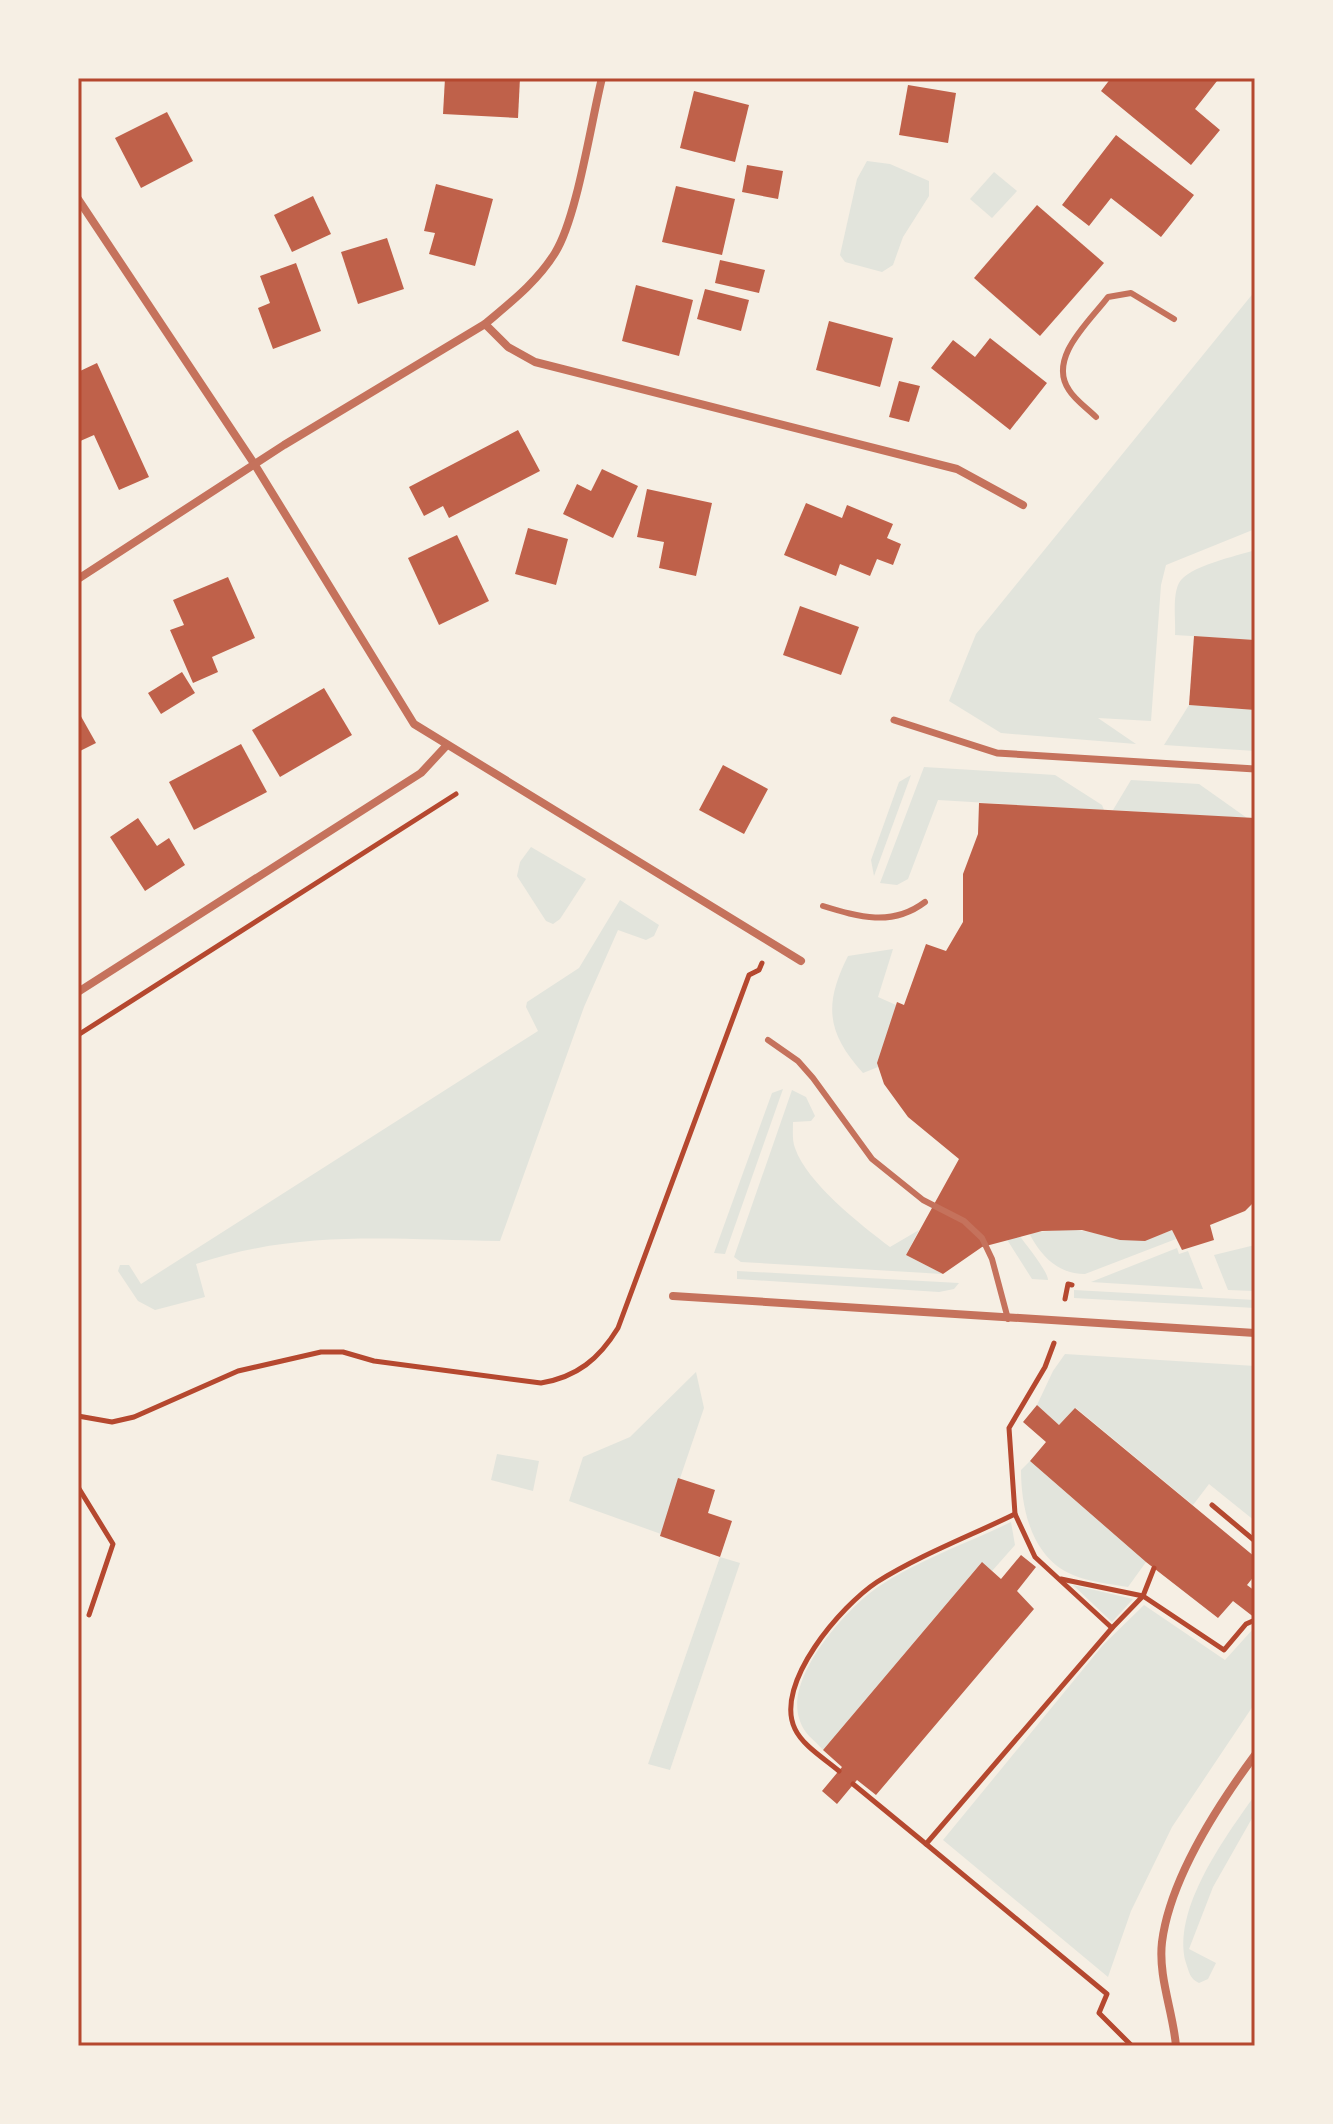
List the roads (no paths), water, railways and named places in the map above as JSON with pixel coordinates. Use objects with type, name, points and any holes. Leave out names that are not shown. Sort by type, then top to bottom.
[{"type":"street","points":[[78,579],[255,465],[485,324],[529,287],[556,251],[567,223],[602,78]]},
{"type":"street","points":[[78,199],[255,465],[414,724],[801,961]]},
{"type":"street","points":[[485,324],[508,347],[535,362],[957,469],[1023,505]]},
{"type":"street","points":[[894,720],[997,753],[1255,769]]},
{"type":"street","points":[[78,992],[421,773],[447,745]]},
{"type":"street","points":[[673,1296],[1255,1333]]},
{"type":"street","points":[[1176,2046],[1162,1970],[1162,1943],[1167,1922],[1202,1837],[1255,1755]]},
{"type":"lane","points":[[1096,417],[1069,390],[1062,364],[1067,351],[1108,297],[1131,293],[1174,319]]},
{"type":"lane","points":[[823,906],[859,917],[887,918],[912,912],[925,902]]},
{"type":"lane","points":[[768,1040],[798,1061],[813,1078],[872,1159],[923,1200],[964,1221],[982,1238],[992,1259],[1008,1319]]}]
